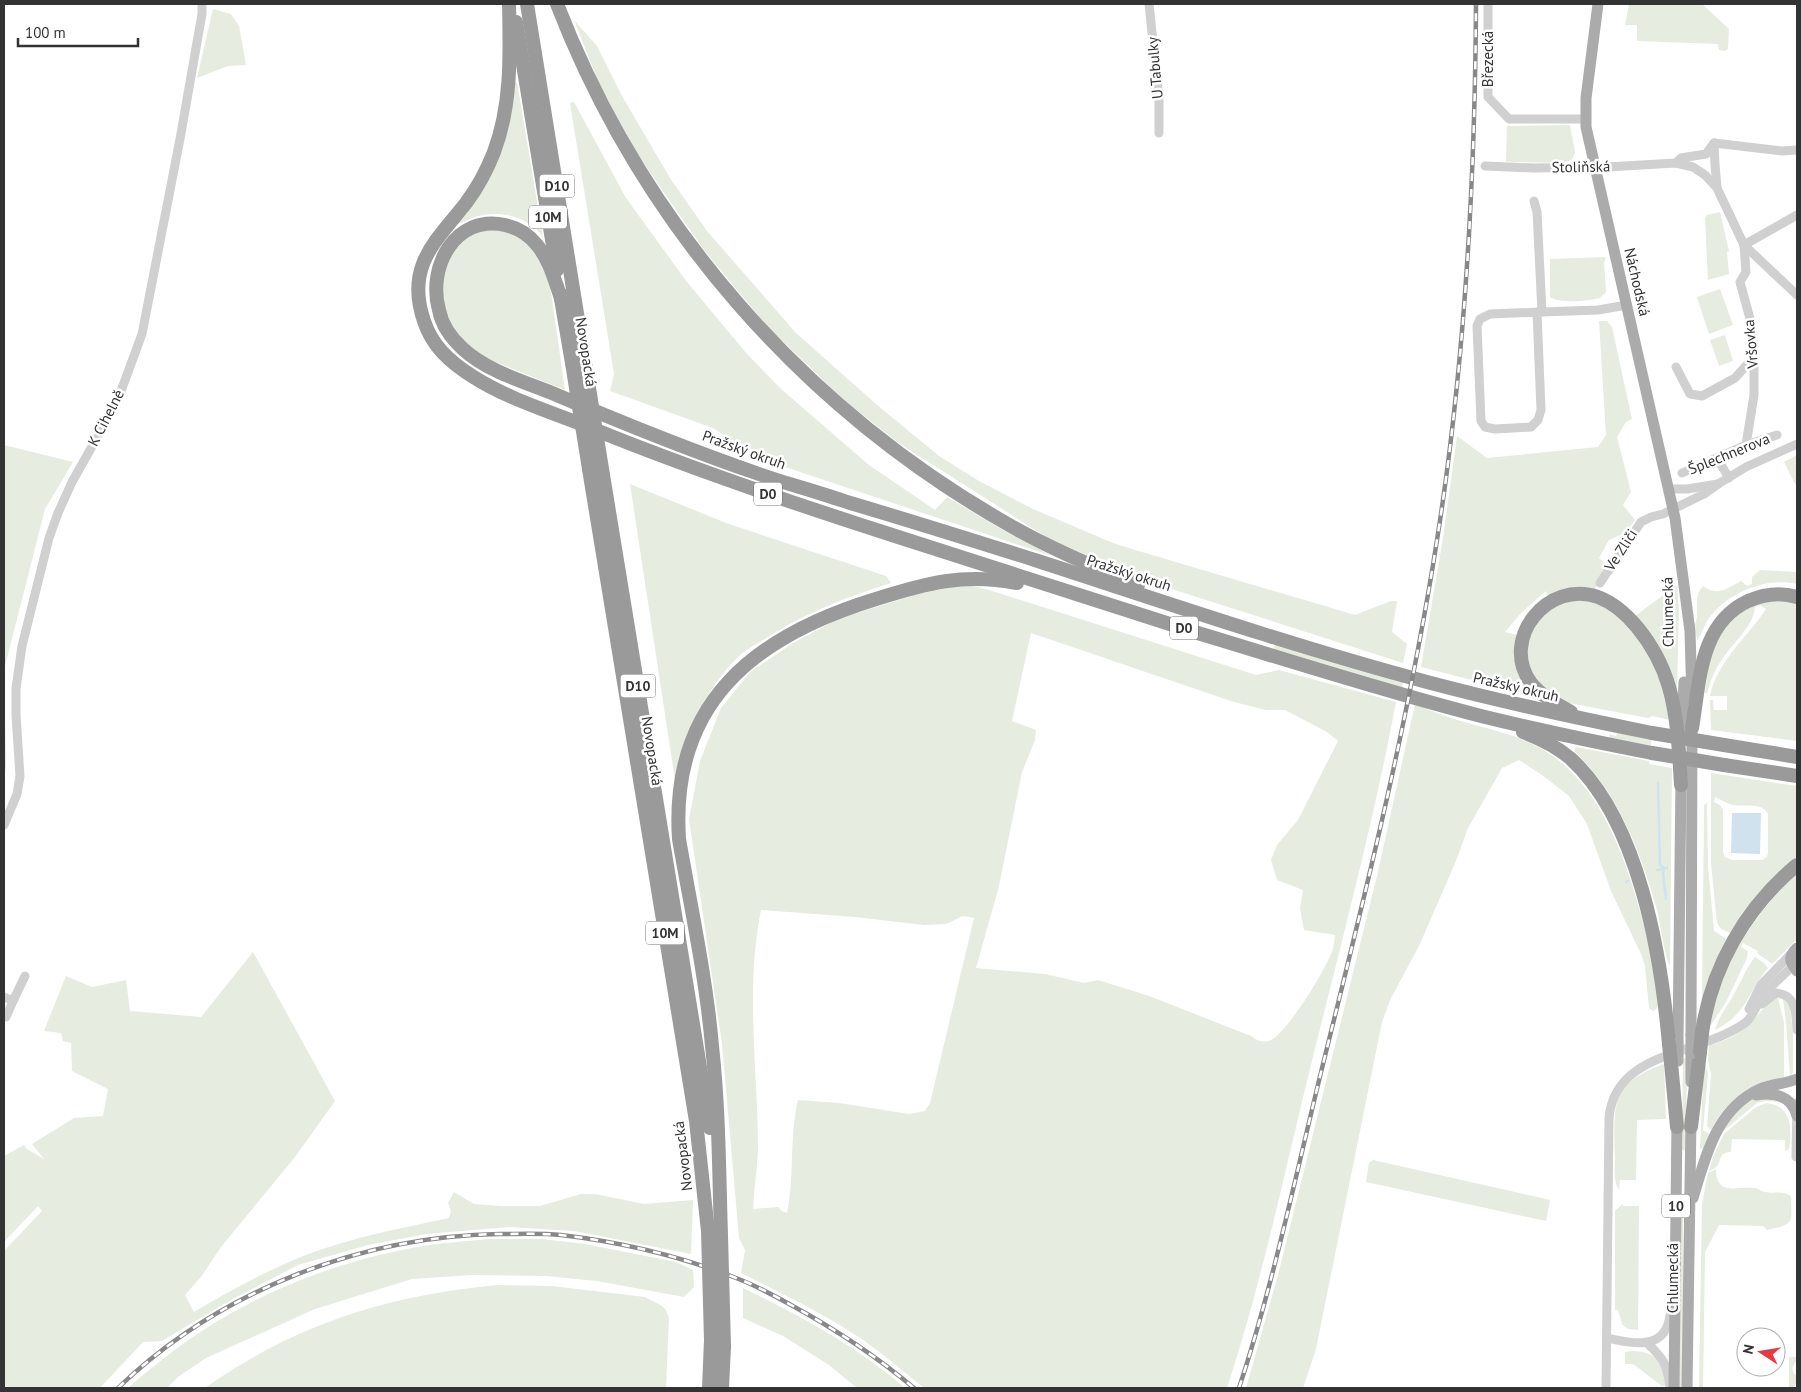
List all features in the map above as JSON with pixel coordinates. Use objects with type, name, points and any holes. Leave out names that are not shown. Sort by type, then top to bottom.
[{"type":"highway","name":"D0","points":[[509,4],[509,78],[501,130],[489,164],[476,189],[431,246],[423,263],[419,289],[421,312],[433,341],[447,358],[476,379],[514,397],[616,438],[732,482],[830,516],[1334,675],[1483,716],[1652,753],[1724,766],[1797,776]]},
{"type":"highway","name":"Novopacká","points":[[513,4],[715,1233],[724,1346],[722,1388]]},
{"type":"highway","name":"Novopacká","points":[[527,4],[709,1121],[716,1176],[708,1388]]},
{"type":"highway","points":[[557,4],[593,86],[624,145],[670,216],[709,270],[743,311],[810,380],[892,449],[925,473],[998,519],[1045,544],[1217,618]]},
{"type":"highway","name":"Pražský okruh","points":[[562,301],[543,253],[536,242],[525,233],[508,225],[482,225],[468,230],[447,249],[438,269],[436,290],[439,312],[444,326],[453,339],[470,355],[495,369],[556,395],[760,474],[1288,642],[1427,682],[1652,733],[1724,746],[1797,756]]},
{"type":"highway","points":[[715,1233],[717,1109],[712,1046],[707,1005],[679,839],[678,818],[679,793],[684,767],[690,747],[708,708],[738,672],[756,655],[781,638],[831,614],[872,600],[919,586],[966,578],[1004,580],[1067,592]]},
{"type":"highway","points":[[1588,720],[1560,706],[1536,689],[1528,678],[1522,659],[1523,639],[1527,626],[1534,616],[1552,601],[1577,594],[1600,598],[1620,610],[1639,630],[1659,661],[1669,686],[1676,718],[1680,785]]},
{"type":"highway","points":[[1692,728],[1706,653],[1710,639],[1721,621],[1736,608],[1760,596],[1780,594],[1797,596]]},
{"type":"highway","points":[[1483,716],[1531,735],[1564,753],[1587,776],[1609,808],[1627,846],[1646,909],[1660,968],[1674,1044],[1684,1127]]},
{"type":"highway","points":[[1724,746],[1797,747]]},
{"type":"highway","points":[[1684,1127],[1696,1053],[1697,1034],[1712,989],[1733,942],[1744,923],[1764,898],[1797,865]]},
{"type":"main road","name":"Náchodská","points":[[1598,4],[1585,119],[1669,489],[1682,565]]},
{"type":"main road","name":"Chlumecká","points":[[1682,565],[1690,631],[1697,1034]]},
{"type":"main road","name":"Chlumecká","points":[[1674,1044],[1684,691],[1682,565]]},
{"type":"main road","points":[[1689,1211],[1715,1134],[1723,1120],[1740,1101],[1764,1088],[1797,1078]]},
{"type":"main road","points":[[1740,1101],[1756,1095],[1779,1096],[1792,1102],[1797,1116]]},
{"type":"main road","name":"Chlumecká","points":[[1684,1127],[1689,1211],[1687,1388]]},
{"type":"main road","name":"Chlumecká","points":[[1674,1388],[1676,1285],[1684,1127]]},
{"type":"street","name":"K Cihelně","points":[[4,825],[18,794],[20,776],[16,688],[22,646],[49,538],[58,513],[72,482],[117,402],[142,334],[180,139],[202,14],[202,4]]},
{"type":"street","name":"U Tabulky","points":[[1149,4],[1159,99],[1159,133]]},
{"type":"street","name":"Březecká","points":[[1488,4],[1488,97],[1509,119],[1585,119]]},
{"type":"street","name":"Stoliňská","points":[[1676,163],[1681,158],[1706,154],[1714,143]]},
{"type":"street","points":[[1717,188],[1714,143],[1782,151],[1797,150]]},
{"type":"street","name":"Stoliňská","points":[[1485,166],[1595,167],[1676,163],[1693,167],[1705,175],[1717,188],[1744,245],[1797,295]]},
{"type":"street","points":[[1534,201],[1537,212],[1539,312],[1541,410],[1540,416],[1531,427],[1495,429],[1485,427],[1481,421],[1477,326],[1480,319],[1490,314],[1539,312],[1598,310],[1627,305]]},
{"type":"street","points":[[1744,245],[1797,215]]},
{"type":"street","name":"Vršovka","points":[[1744,245],[1746,272],[1740,282],[1752,326],[1754,357],[1754,395],[1746,445]]},
{"type":"street","points":[[1676,367],[1690,394],[1702,396],[1735,378],[1754,357]]},
{"type":"street","name":"Šplechnerova","points":[[1682,473],[1746,445],[1777,435]]},
{"type":"street","points":[[1669,489],[1701,488],[1718,484],[1746,468],[1797,444]]},
{"type":"street","points":[[1717,458],[1729,478]]},
{"type":"street","name":"Ve Zliči","points":[[1600,583],[1637,526],[1645,519],[1673,509],[1704,494],[1718,484]]},
{"type":"street","points":[[1606,1388],[1609,1118],[1614,1095],[1624,1080],[1639,1068],[1733,1030],[1748,1019],[1763,996],[1795,960]]},
{"type":"street","points":[[1733,1030],[1746,1016],[1761,985],[1795,960]]},
{"type":"street","points":[[6,1017],[25,976]]},
{"type":"street","points":[[1754,1011],[1773,995],[1778,993],[1786,995],[1794,1006],[1797,1030]]},
{"type":"street","points":[[4,997],[13,1001]]},
{"type":"street","points":[[1796,1158],[1797,1103]]},
{"type":"street","points":[[1607,1338],[1647,1343],[1661,1336],[1667,1326],[1676,1285]]},
{"type":"street","points":[[1647,1343],[1665,1362],[1670,1388]]},
{"type":"shaded area","points":[[1629,4],[1702,4],[1729,29],[1728,49],[1725,51],[1719,50],[1718,44],[1637,41],[1637,25],[1625,25]]},
{"type":"shaded area","points":[[213,9],[231,14],[239,26],[246,65],[228,66],[197,78]]},
{"type":"shaded area","points":[[574,20],[597,46],[622,96],[670,178],[707,231],[796,333],[876,404],[939,456],[979,481],[1033,509],[1113,543],[1355,615],[1391,601],[1397,601],[1392,632],[1407,644],[1403,663],[1156,584],[1051,540],[900,444],[845,401],[766,325],[704,250],[635,151],[598,81]]},
{"type":"shaded area","points":[[517,82],[543,237],[530,224],[505,215],[487,214],[456,225],[466,212]]},
{"type":"shaded area","points":[[574,102],[626,198],[687,282],[747,354],[781,389],[869,465],[935,510],[947,497],[1052,556],[761,459],[713,428],[610,391],[614,374],[570,103]]},
{"type":"shaded area","points":[[1570,125],[1575,152],[1572,160],[1562,163],[1506,162],[1507,126]]},
{"type":"shaded area","points":[[1720,212],[1729,251],[1727,252],[1729,274],[1708,280],[1705,218],[1707,215]]},
{"type":"shaded area","points":[[478,230],[510,231],[537,250],[549,278],[565,390],[476,354],[460,341],[444,317],[442,273],[453,247]]},
{"type":"shaded area","points":[[1606,257],[1604,263],[1606,292],[1600,298],[1582,301],[1561,301],[1550,297],[1550,259]]},
{"type":"shaded area","points":[[1720,289],[1733,325],[1709,334],[1697,297]]},
{"type":"shaded area","points":[[1599,321],[1607,321],[1612,327],[1632,419],[1626,422],[1617,437],[1631,492],[1623,505],[1635,520],[1625,533],[1609,540],[1599,558],[1607,565],[1595,589],[1571,588],[1547,596],[1546,591],[1521,613],[1505,632],[1517,635],[1518,672],[1528,690],[1527,694],[1421,667],[1443,538],[1457,436],[1487,458],[1598,447],[1606,435]]},
{"type":"shaded area","points":[[1725,335],[1733,361],[1719,366],[1710,340]]},
{"type":"shaded area","points":[[4,445],[73,462],[45,509],[4,670]]},
{"type":"shaded area","points":[[1797,455],[1797,485],[1784,462]]},
{"type":"shaded area","points":[[630,484],[726,523],[886,576],[891,583],[841,600],[809,614],[741,654],[715,684],[698,714],[679,763],[675,780]]},
{"type":"shaded area","points":[[1760,570],[1797,572],[1797,584],[1785,582],[1761,585],[1737,594],[1717,609],[1709,618],[1697,641],[1695,625],[1697,599],[1698,593],[1703,586],[1713,591],[1718,591],[1727,589],[1741,581],[1747,586],[1752,584],[1752,577]]},
{"type":"shaded area","points":[[966,584],[1256,675],[1279,670],[1396,702],[1365,845],[1270,1236],[1227,1388],[924,1388],[881,1353],[851,1332],[805,1305],[741,1273],[745,1250],[739,1238],[722,1044],[689,819],[700,761],[721,708],[750,672],[793,643],[840,618],[919,594]],"holes":[[[1031,633],[1234,702],[1266,710],[1285,710],[1327,732],[1338,741],[1298,820],[1277,845],[1271,860],[1277,880],[1303,890],[1300,909],[1304,930],[1335,935],[1332,952],[1304,1002],[1285,1027],[1269,1041],[1259,1041],[1251,1036],[1149,996],[1098,980],[1084,983],[1045,974],[976,968],[999,886],[1022,772],[1035,740],[1036,730],[1012,721]],[[761,910],[855,917],[924,925],[946,924],[963,916],[974,918],[930,1103],[925,1111],[909,1114],[839,1103],[798,1100],[795,1114],[791,1185],[787,1213],[778,1207],[753,1209],[758,1151],[753,1000],[756,940]]]},
{"type":"shaded area","points":[[1677,585],[1679,608],[1677,692],[1635,616]]},
{"type":"shaded area","points":[[1577,600],[1596,602],[1606,607],[1626,623],[1635,634],[1656,668],[1670,720],[1652,716],[1648,718],[1569,703],[1551,695],[1541,687],[1530,665],[1528,652],[1533,628],[1551,610]]},
{"type":"shaded area","points":[[1763,601],[1797,601],[1797,741],[1711,730],[1710,700],[1713,700],[1714,710],[1727,710],[1727,696],[1710,696],[1719,672],[1733,650],[1766,609],[1760,605],[1755,607],[1746,629],[1716,669],[1707,694],[1705,692],[1710,653],[1731,617]]},
{"type":"shaded area","points":[[1276,644],[1403,682],[1402,689],[1275,651],[1273,649]]},
{"type":"shaded area","points":[[4,670],[6,766],[4,779]]},
{"type":"shaded area","points":[[1415,704],[1530,743],[1564,765],[1585,787],[1616,840],[1637,899],[1653,961],[1659,1002],[1657,1008],[1653,1011],[1649,1008],[1645,966],[1641,954],[1611,891],[1587,824],[1569,796],[1519,760],[1502,768],[1468,828],[1456,861],[1419,946],[1390,1000],[1382,1022],[1316,1349],[1303,1388],[1246,1388],[1278,1275],[1377,876]]},
{"type":"shaded area","points":[[1617,733],[1651,739],[1651,746],[1610,738],[1609,734],[1616,736]]},
{"type":"shaded area","points":[[1576,747],[1649,761],[1649,764],[1672,768],[1670,966],[1651,888],[1626,824],[1603,785],[1590,767],[1574,751]]},
{"type":"shaded area","points":[[1711,773],[1797,786],[1797,858],[1730,933],[1721,929],[1717,923],[1711,863]],"holes":[[[1715,797],[1726,803],[1758,806],[1765,810],[1768,814],[1767,857],[1762,860],[1732,860],[1725,857],[1723,852],[1723,810],[1720,805],[1714,802]]]},
{"type":"shaded area","points":[[1707,803],[1708,867],[1714,931],[1728,940],[1702,998],[1704,805]]},
{"type":"shaded area","points":[[1797,873],[1797,939],[1773,963],[1757,953],[1758,951],[1743,943],[1741,947],[1748,951],[1747,958],[1726,1002],[1711,1025],[1708,1026],[1719,987],[1744,937],[1763,910]]},
{"type":"shaded area","points":[[253,952],[335,1101],[295,1157],[221,1247],[201,1277],[185,1295],[194,1312],[226,1293],[311,1253],[358,1238],[449,1218],[451,1211],[448,1203],[454,1192],[474,1204],[501,1206],[540,1206],[581,1194],[595,1194],[644,1204],[693,1200],[691,1254],[574,1231],[509,1227],[427,1234],[368,1245],[298,1265],[229,1301],[162,1341],[143,1342],[100,1388],[4,1388],[4,1251],[42,1211],[38,1206],[4,1242],[4,1156],[24,1145],[27,1149],[44,1159],[32,1144],[74,1118],[103,1116],[108,1089],[72,1071],[71,1043],[63,1041],[61,1033],[44,1031],[66,976],[92,987],[126,980],[130,1011],[201,1017]]},
{"type":"shaded area","points":[[1755,957],[1768,968],[1740,1010],[1726,1024],[1715,1030],[1749,965]]},
{"type":"shaded area","points":[[1775,998],[1778,998],[1784,1023],[1784,1078],[1741,1095],[1725,1108],[1711,1130],[1707,1126],[1711,1074],[1708,1061],[1709,1046],[1730,1038],[1741,1031]]},
{"type":"shaded area","points":[[1783,999],[1790,1006],[1793,1035],[1793,1072],[1790,1076],[1786,1022]]},
{"type":"shaded area","points":[[1687,1057],[1686,1148],[1684,1151],[1682,1149],[1683,1059]]},
{"type":"shaded area","points":[[1704,1060],[1708,1074],[1703,1130],[1709,1134],[1703,1149],[1700,1148]]},
{"type":"shaded area","points":[[1664,1064],[1666,1119],[1637,1120],[1636,1180],[1620,1180],[1619,1190],[1615,1178],[1615,1123],[1619,1098],[1633,1079],[1646,1071]]},
{"type":"shaded area","points":[[1761,1097],[1780,1102],[1764,1101],[1757,1103],[1722,1132],[1743,1106]]},
{"type":"shaded area","points":[[1767,1103],[1781,1108],[1786,1113],[1790,1126],[1789,1149],[1785,1151],[1785,1140],[1732,1139],[1731,1152],[1722,1155],[1716,1167],[1709,1171],[1713,1157],[1724,1134],[1756,1107]]},
{"type":"shaded area","points":[[1373,1160],[1550,1200],[1546,1221],[1366,1182],[1369,1163]]},
{"type":"shaded area","points":[[1716,1169],[1720,1184],[1725,1187],[1751,1188],[1764,1192],[1788,1195],[1791,1197],[1791,1218],[1787,1224],[1767,1230],[1763,1226],[1719,1225],[1705,1252],[1703,1388],[1699,1388],[1702,1204],[1708,1173]]},
{"type":"shaded area","points":[[1623,1204],[1623,1206],[1639,1206],[1638,1330],[1628,1329],[1622,1324],[1618,1310],[1615,1310],[1615,1211]]},
{"type":"shaded area","points":[[1683,1216],[1683,1388],[1679,1388],[1681,1219]]},
{"type":"shaded area","points":[[489,1239],[542,1239],[585,1244],[676,1262],[693,1270],[694,1287],[684,1297],[597,1281],[546,1276],[472,1275],[412,1279],[315,1309],[206,1358],[178,1377],[167,1388],[128,1388],[201,1331],[264,1296],[297,1282],[331,1269],[400,1250],[436,1244]]},
{"type":"shaded area","points":[[498,1285],[552,1286],[645,1297],[662,1306],[669,1318],[666,1388],[205,1388],[273,1346],[344,1316],[419,1296]]},
{"type":"shaded area","points":[[743,1288],[848,1345],[905,1388],[857,1388],[829,1365],[783,1336],[743,1318]]},
{"type":"shaded area","points":[[1633,1351],[1648,1354],[1658,1360],[1665,1378],[1665,1386],[1662,1386],[1633,1364],[1625,1364],[1625,1352]]},
{"type":"shaded area","points":[[1789,1357],[1797,1357],[1797,1361],[1792,1369],[1797,1376],[1797,1382],[1793,1388],[1789,1388]]},
{"type":"water","points":[[1732,813],[1761,813],[1760,854],[1731,853]]},
{"type":"waterway","points":[[1658,783],[1660,865],[1664,868],[1666,899]]},
{"type":"waterway","points":[[1657,870],[1667,868]]},
{"type":"railway","points":[[1239,1388],[1275,1263],[1357,925],[1387,798],[1426,605],[1447,473],[1467,273],[1471,206],[1476,4]]},
{"type":"railway","points":[[118,1388],[158,1354],[201,1323],[246,1297],[294,1275],[344,1258],[395,1245],[448,1237],[500,1234],[561,1235],[606,1242],[672,1257],[715,1270],[757,1287],[807,1314],[870,1354],[914,1388]]}]
